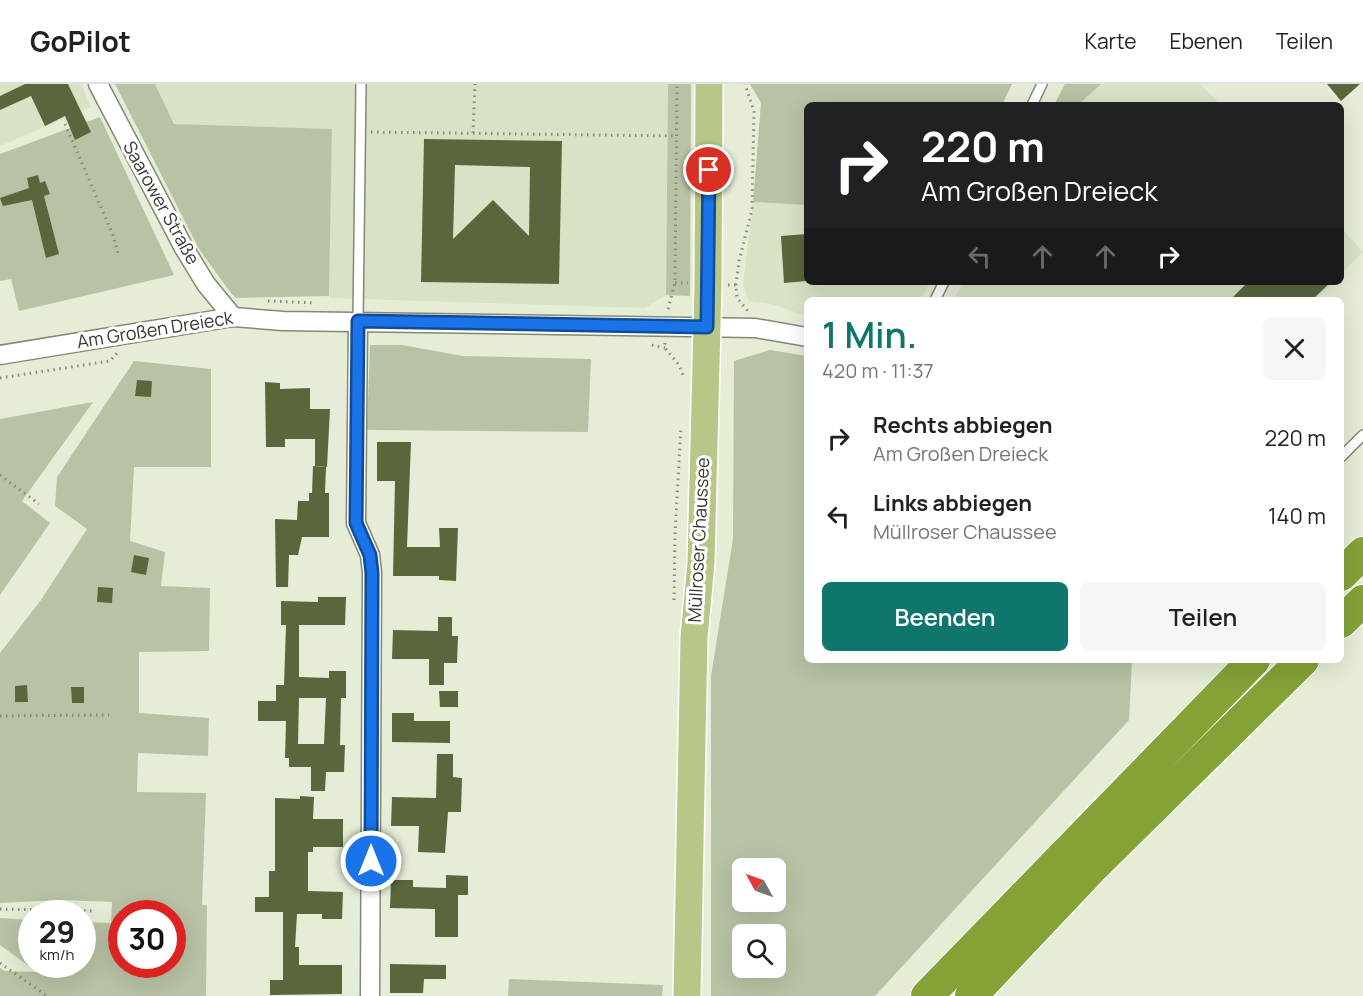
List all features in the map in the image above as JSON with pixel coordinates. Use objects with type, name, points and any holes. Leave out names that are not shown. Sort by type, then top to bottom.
[{"type":"highway","points":[[1344,572],[1363,553]]},
{"type":"highway","points":[[1344,619],[1363,601]]},
{"type":"highway","points":[[927,996],[1251,663]]},
{"type":"highway","points":[[971,996],[1093,867],[1300,663]]},
{"type":"main road","name":"Müllroser Chaussee","points":[[687,996],[694,637],[701,563],[707,327],[709,84]]},
{"type":"street","name":"Saarower Straße","points":[[98,84],[184,248],[206,284],[233,317]]},
{"type":"street","name":"Am Großen Dreieck","points":[[0,355],[233,317],[755,328],[804,336]]},
{"type":"street","points":[[358,321],[356,523],[370,555],[372,573],[370,996]]},
{"type":"lane","points":[[358,321],[361,84]]},
{"type":"lane","points":[[1033,102],[1042,84]]},
{"type":"lane","points":[[1344,454],[1363,435]]},
{"type":"path","points":[[473,133],[475,84]]},
{"type":"path","points":[[677,84],[675,283],[736,285]]},
{"type":"path","points":[[745,84],[754,111],[752,210],[739,261],[736,285],[737,298],[744,309],[755,315]]},
{"type":"path","points":[[65,124],[113,235],[119,257]]},
{"type":"path","points":[[360,132],[677,136]]},
{"type":"path","points":[[0,378],[110,361],[123,348]]},
{"type":"path","points":[[0,475],[39,504]]},
{"type":"path","points":[[0,716],[109,715]]},
{"type":"path","points":[[0,909],[18,909]]},
{"type":"path","points":[[0,963],[47,996]]},
{"type":"shaded area","points":[[0,84],[81,84],[91,107],[0,146]]},
{"type":"shaded area","points":[[115,84],[155,84],[174,124],[332,129],[329,296],[236,298],[199,249]]},
{"type":"shaded area","points":[[155,84],[668,84],[666,295],[645,308],[329,298],[332,129],[174,124]]},
{"type":"shaded area","points":[[668,84],[691,84],[690,296],[666,295]]},
{"type":"shaded area","points":[[750,84],[1012,84],[1003,102],[804,102],[804,205],[753,202],[761,103]]},
{"type":"shaded area","points":[[1065,84],[1101,84],[1081,102],[1056,102]]},
{"type":"shaded area","points":[[1101,84],[1200,84],[1218,102],[1081,102]]},
{"type":"shaded area","points":[[100,117],[174,275],[19,311],[11,279],[0,281],[0,154]]},
{"type":"shaded area","points":[[753,202],[804,205],[804,285],[928,285],[922,297],[804,297],[804,315],[771,304],[749,301],[743,285]]},
{"type":"shaded area","points":[[1344,231],[1363,252],[1344,271]]},
{"type":"shaded area","points":[[962,285],[1330,285],[1317,297],[956,297]]},
{"type":"shaded area","points":[[370,345],[402,345],[463,356],[591,359],[588,432],[367,430]]},
{"type":"shaded area","points":[[770,350],[804,356],[804,663],[1132,663],[1129,720],[875,996],[711,996],[711,676],[733,539],[734,361]]},
{"type":"shaded area","points":[[134,361],[211,369],[211,467],[134,467],[130,541],[165,552],[161,586],[210,588],[209,651],[139,652],[139,713],[209,718],[208,756],[138,753],[137,792],[206,793],[202,905],[207,905],[206,996],[0,996],[0,968],[5,971],[18,971],[18,978],[96,978],[96,922],[108,923],[108,978],[186,978],[186,900],[108,900],[108,902],[18,900],[18,902],[0,903],[0,653],[41,600],[87,529],[55,506],[57,477]]},
{"type":"shaded area","points":[[93,402],[22,501],[50,523],[0,595],[0,419]]},
{"type":"shaded area","points":[[0,918],[18,919],[18,958],[0,945]]},
{"type":"shaded area","points":[[509,979],[663,985],[662,996],[508,996]]},
{"type":"building","points":[[25,84],[68,84],[91,132],[75,140],[65,116],[45,126],[31,96],[0,110],[0,96]]},
{"type":"building","points":[[1327,84],[1360,84],[1341,101]]},
{"type":"building","points":[[424,139],[562,141],[559,284],[421,282]],"holes":[[[455,165],[530,167],[529,236],[493,200],[453,239]]]},
{"type":"building","points":[[38,175],[40,183],[45,181],[50,194],[44,196],[59,254],[46,258],[32,200],[3,206],[0,198],[29,188],[27,178]]},
{"type":"building","points":[[804,234],[804,281],[784,283],[781,236]]},
{"type":"building","points":[[1245,285],[1328,285],[1315,297],[1233,297]]},
{"type":"building","points":[[137,380],[152,381],[151,397],[135,396]]},
{"type":"building","points":[[265,382],[280,383],[280,389],[310,388],[310,409],[330,409],[327,467],[315,466],[315,439],[285,439],[285,447],[266,447]]},
{"type":"building","points":[[377,442],[411,442],[407,547],[440,547],[439,528],[458,528],[456,581],[439,580],[439,576],[393,576],[395,481],[377,481]]},
{"type":"building","points":[[313,466],[326,467],[325,493],[329,493],[329,537],[302,537],[298,555],[289,555],[288,587],[276,587],[275,519],[297,520],[298,501],[309,501],[309,493],[312,493]]},
{"type":"building","points":[[134,555],[149,558],[146,575],[131,572]]},
{"type":"building","points":[[98,587],[113,588],[112,603],[97,602]]},
{"type":"building","points":[[318,597],[346,597],[345,625],[299,625],[299,677],[329,678],[329,671],[346,671],[346,698],[341,698],[340,745],[345,745],[344,772],[326,772],[325,791],[311,791],[311,767],[289,767],[289,758],[285,758],[286,721],[258,721],[258,701],[276,701],[276,685],[284,685],[286,625],[281,625],[281,601],[318,602]],"holes":[[[299,698],[326,698],[324,744],[298,744]]]},
{"type":"building","points":[[438,617],[452,617],[452,636],[458,636],[457,663],[444,663],[444,685],[429,685],[429,659],[392,659],[393,630],[438,631]]},
{"type":"building","points":[[27,685],[28,702],[15,702],[15,686]]},
{"type":"building","points":[[71,687],[84,687],[84,703],[72,703]]},
{"type":"building","points":[[439,691],[458,691],[458,707],[440,707]]},
{"type":"building","points":[[392,713],[414,713],[414,721],[450,721],[450,743],[392,742]]},
{"type":"building","points":[[437,754],[453,754],[453,777],[462,778],[461,812],[448,812],[445,853],[418,852],[419,826],[391,826],[392,797],[436,798]]},
{"type":"building","points":[[300,796],[314,797],[313,819],[343,819],[343,847],[313,847],[313,852],[308,852],[308,891],[343,892],[342,919],[322,919],[322,914],[297,914],[295,947],[299,947],[299,965],[342,965],[342,994],[270,995],[270,980],[283,980],[283,912],[255,912],[255,897],[269,897],[269,871],[275,871],[275,798],[300,799]]},
{"type":"building","points":[[446,875],[468,876],[468,895],[458,895],[458,937],[435,937],[435,909],[390,908],[391,880],[413,880],[413,887],[446,888]]},
{"type":"building","points":[[390,964],[446,965],[446,979],[424,979],[423,993],[390,993]]},
{"type":"route","points":[[371,861],[372,573],[370,555],[356,523],[358,321],[707,327],[709,170]]}]
